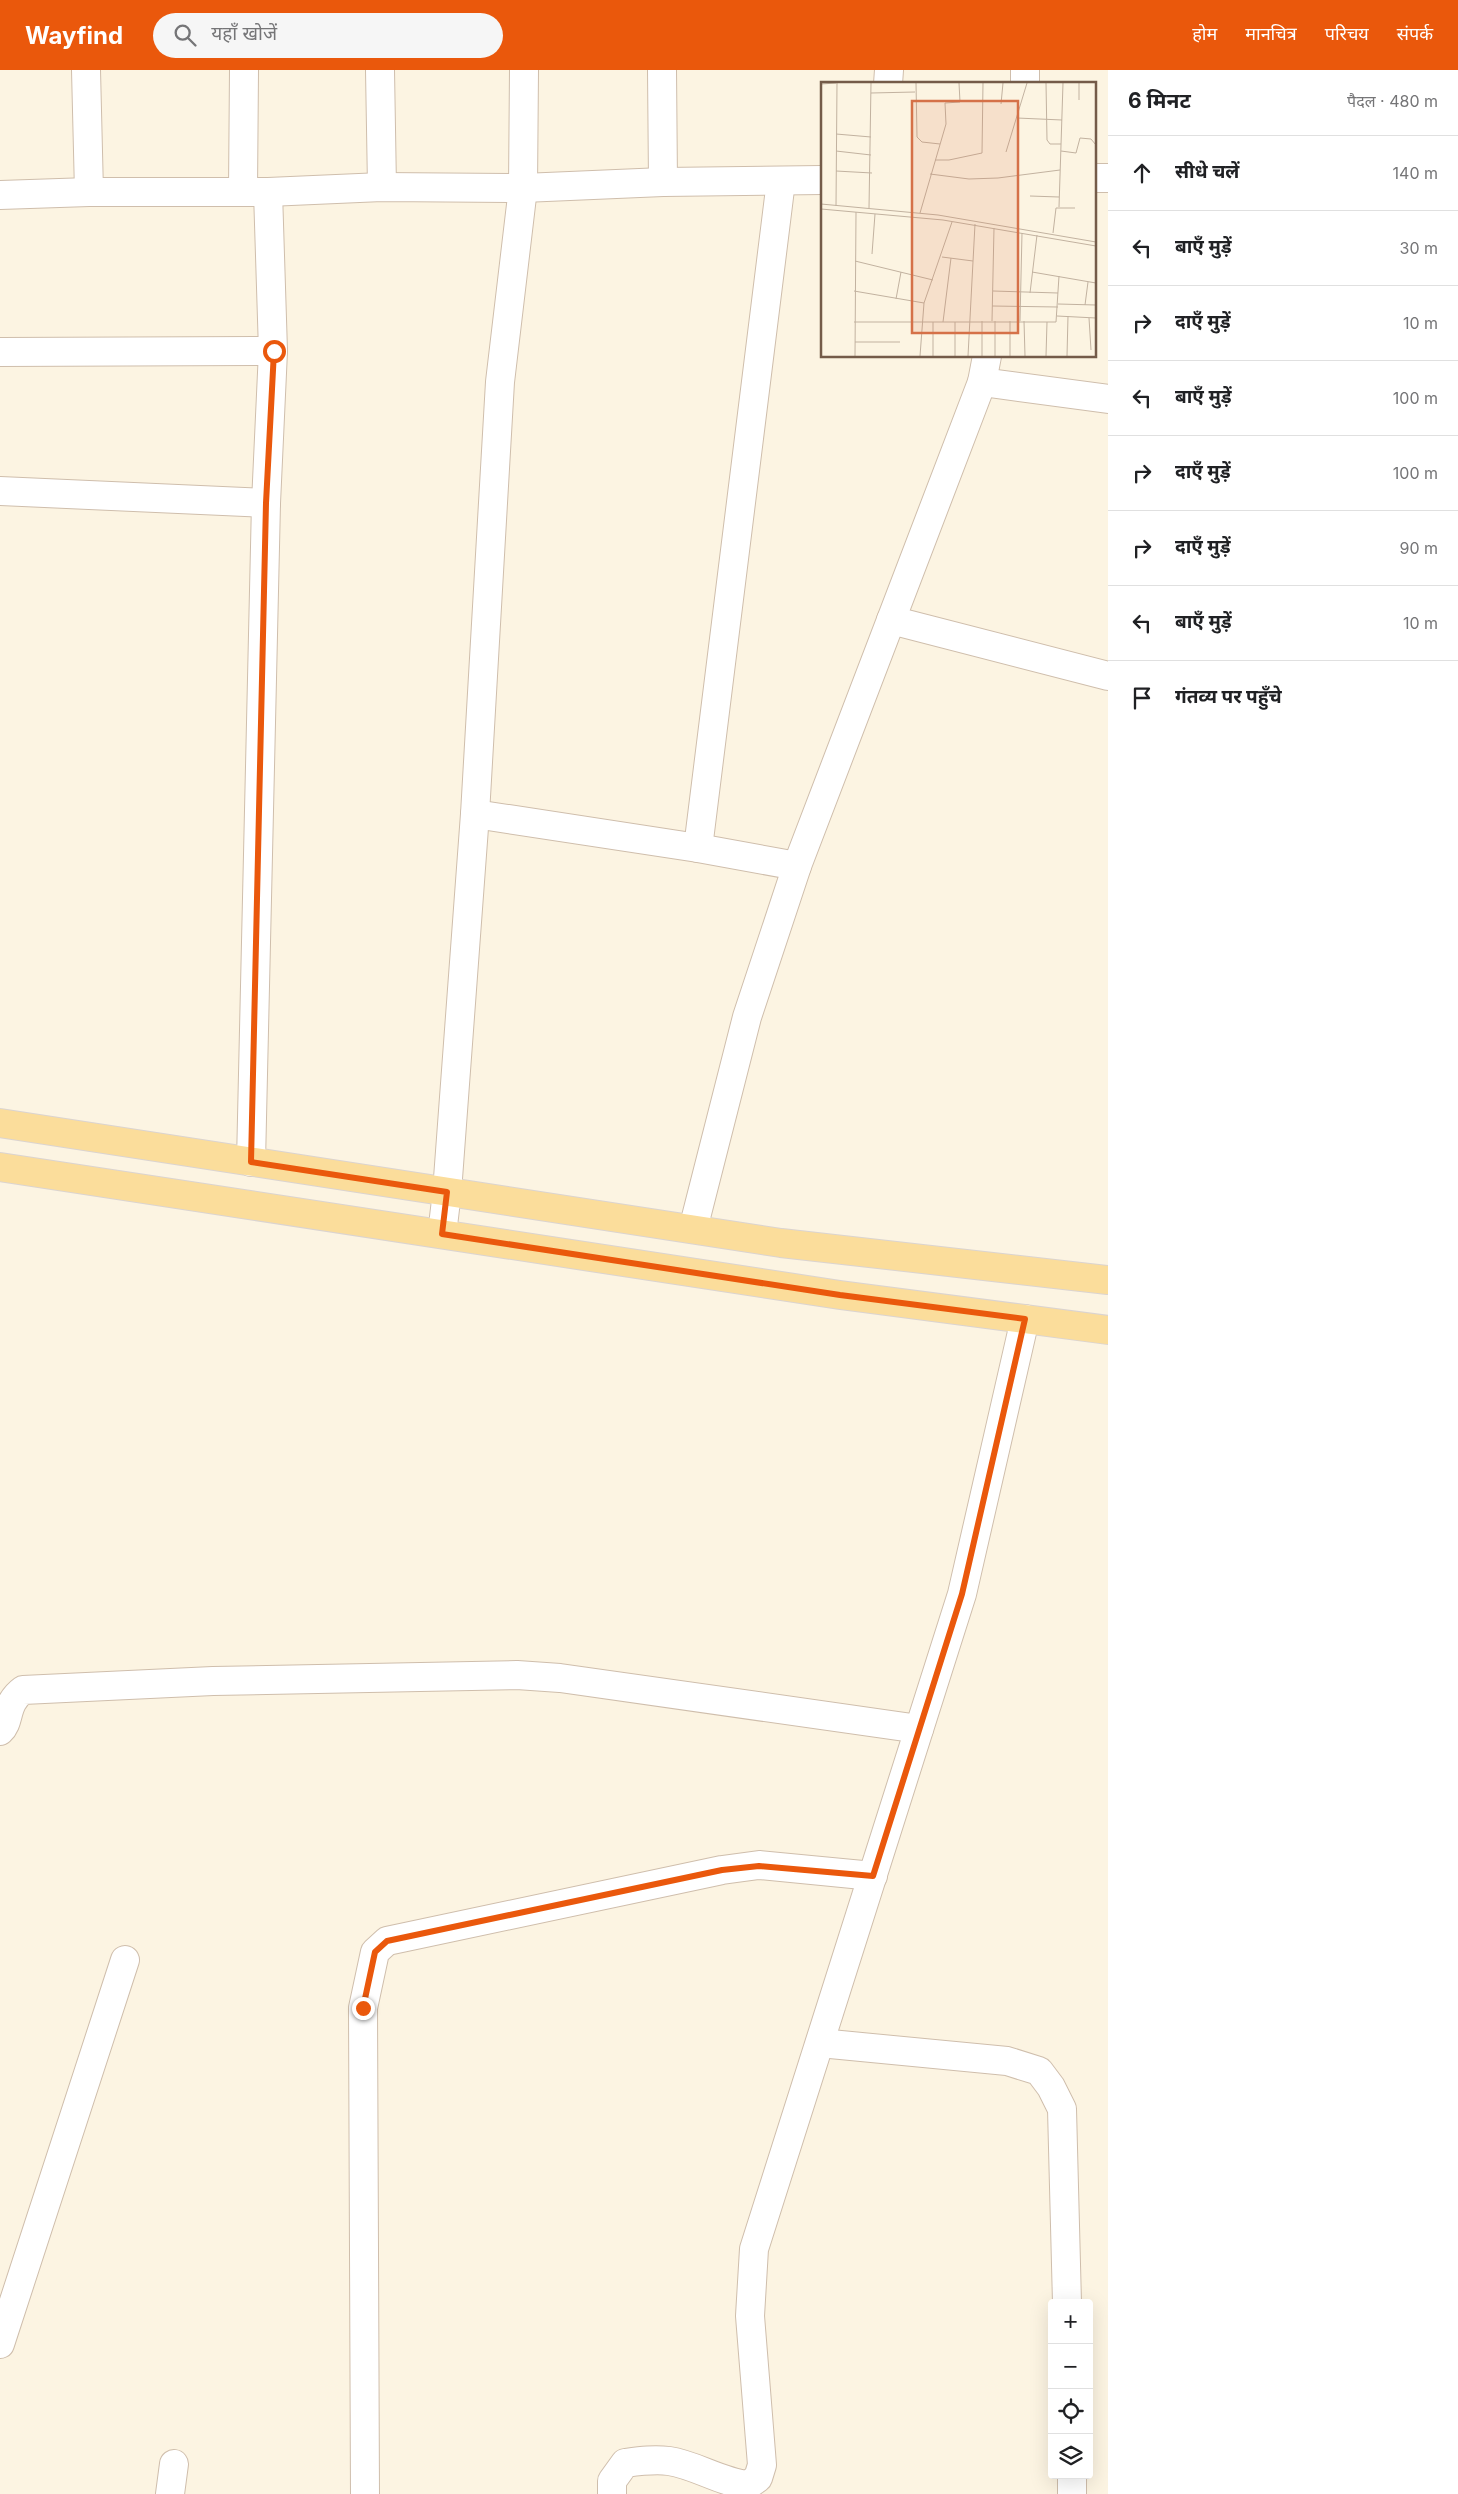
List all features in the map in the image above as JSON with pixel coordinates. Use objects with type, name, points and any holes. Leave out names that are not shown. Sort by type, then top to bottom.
[{"type":"main road","points":[[0,1123],[781,1243],[1108,1280]]},
{"type":"main road","points":[[0,1167],[840,1295],[1108,1330]]},
{"type":"street","points":[[86,70],[89,192]]},
{"type":"street","points":[[244,70],[274,351],[266,503],[251,1162]]},
{"type":"street","points":[[380,70],[382,187]]},
{"type":"street","points":[[442,1234],[447,1192],[474,814],[500,382],[523,188],[524,70]]},
{"type":"street","points":[[662,70],[663,182]]},
{"type":"street","points":[[0,195],[89,192],[256,192],[382,187],[523,188],[663,182],[821,180]]},
{"type":"street","points":[[698,848],[781,181]]},
{"type":"street","points":[[0,352],[274,351]]},
{"type":"street","points":[[693,1229],[747,1017],[797,866],[985,369],[1108,400]]},
{"type":"street","points":[[0,491],[266,503]]},
{"type":"street","points":[[891,620],[1108,676]]},
{"type":"street","points":[[474,814],[698,848],[797,866]]},
{"type":"street","points":[[612,2494],[612,2481],[625,2464],[648,2460],[670,2461],[732,2483],[748,2485],[758,2478],[762,2465],[750,2316],[754,2250],[962,1594],[1025,1319]]},
{"type":"street","points":[[0,1731],[5,1724],[11,1702],[23,1690],[213,1681],[508,1675],[560,1678],[920,1728]]},
{"type":"street","points":[[365,2494],[363,2008],[375,1952],[387,1941],[722,1870],[759,1866],[873,1876]]},
{"type":"street","points":[[0,2344],[5,2309],[125,1960]]},
{"type":"street","points":[[820,2043],[1007,2061],[1039,2071],[1051,2087],[1062,2109],[1067,2299]]},
{"type":"street","points":[[170,2494],[174,2464]]},
{"type":"street","points":[[1072,2479],[1072,2494]]},
{"type":"route","points":[[274,351],[266,503],[251,1162],[447,1192],[442,1234],[840,1295],[1025,1319],[962,1594],[873,1876],[791,1867],[759,1866],[722,1870],[387,1941],[375,1952],[363,2008]]}]
